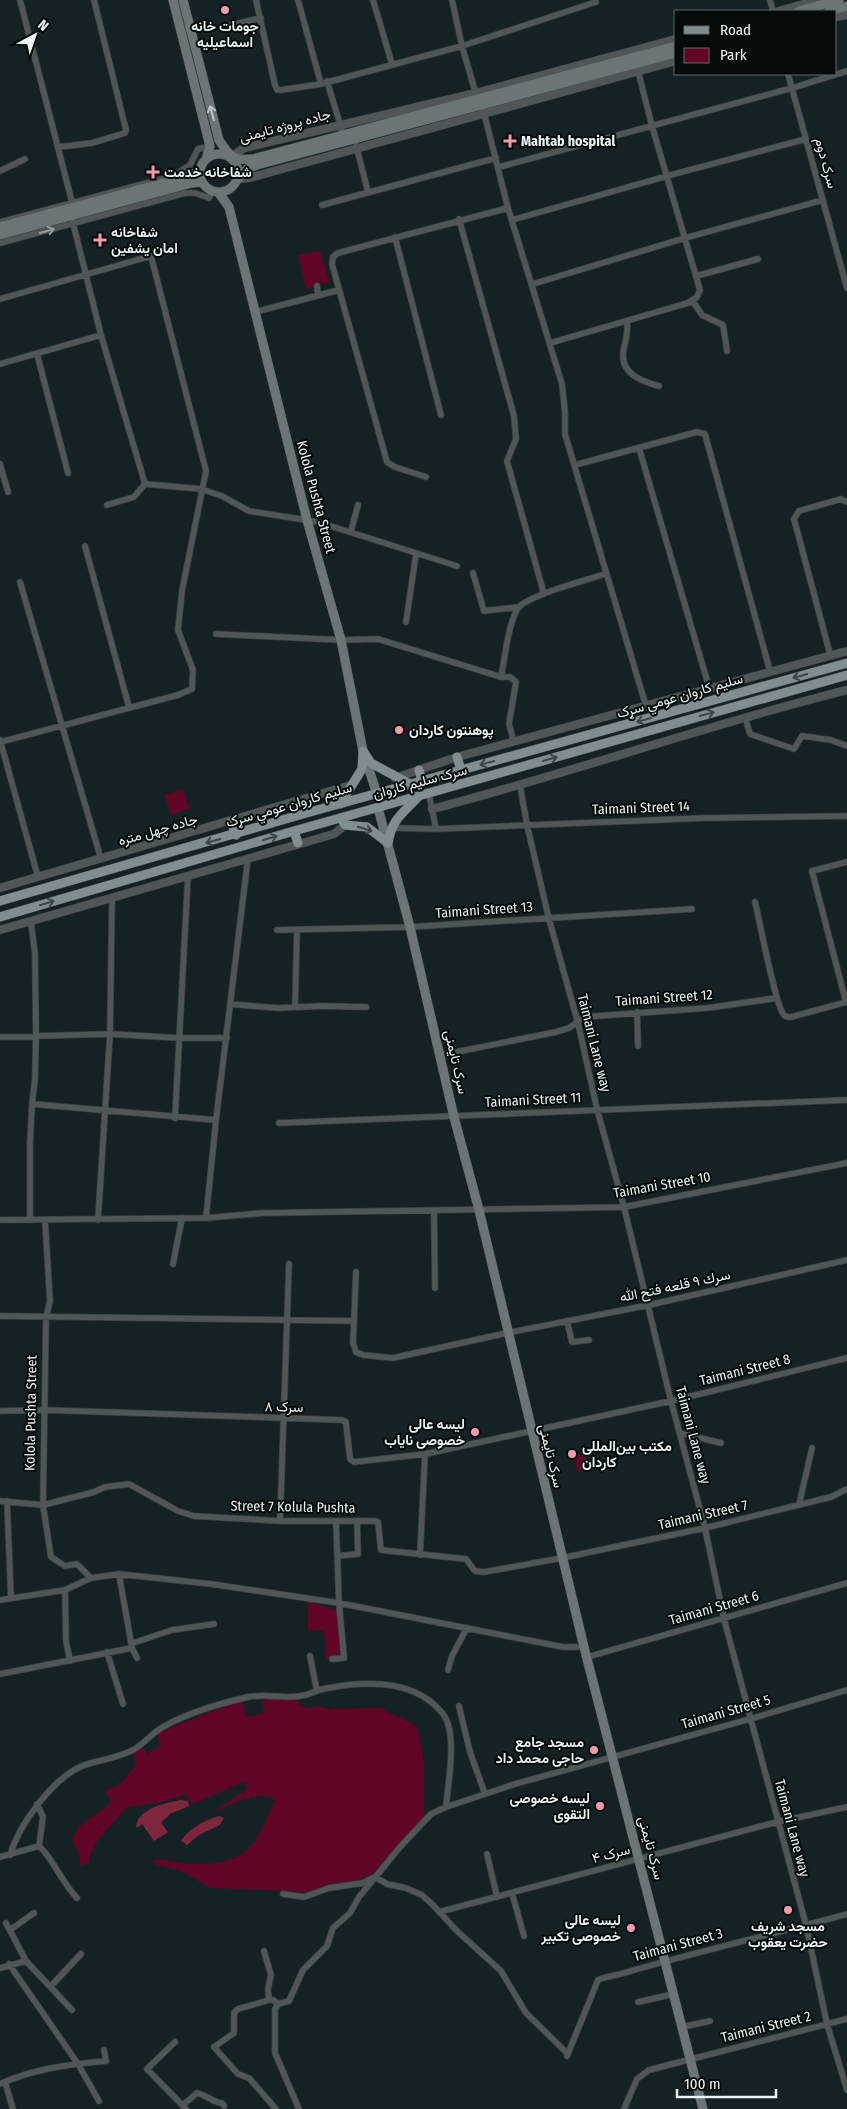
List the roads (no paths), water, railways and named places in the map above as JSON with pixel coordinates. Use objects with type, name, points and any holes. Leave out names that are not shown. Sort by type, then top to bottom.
[{"type":"main road","points":[[0,234],[190,176],[200,170],[210,146],[173,0]]},
{"type":"main road","points":[[183,0],[219,140],[238,166],[237,182],[229,207],[202,182],[200,170]]},
{"type":"main road","points":[[803,10],[839,0]]},
{"type":"main road","points":[[832,10],[847,6]]},
{"type":"main road","name":"جاده پروژه تایمنی","points":[[237,182],[247,169],[257,165],[674,47]]},
{"type":"main road","name":"جاده پروژه تایمنی","points":[[231,157],[242,160],[253,159],[341,130],[479,102],[674,53]]},
{"type":"main road","points":[[206,159],[218,154],[231,157]]},
{"type":"main road","points":[[0,227],[202,182]]},
{"type":"main road","points":[[215,192],[224,192],[237,182]]},
{"type":"main road","name":"Kolola Pushta Street","points":[[229,207],[307,520],[341,640],[363,752],[377,794]]},
{"type":"main road","name":"سلیم کاروان عومي سړک","points":[[0,901],[410,784],[847,663]]},
{"type":"main road","name":"سرک سلیم کاروان","points":[[0,917],[73,894],[294,831],[343,822],[378,808],[418,796],[847,675]]},
{"type":"main road","points":[[363,752],[371,763],[395,778],[410,784]]},
{"type":"main road","points":[[340,804],[362,769],[363,752]]},
{"type":"main road","points":[[457,757],[461,770]]},
{"type":"main road","points":[[419,770],[422,781]]},
{"type":"main road","points":[[343,822],[367,827],[388,844],[391,828],[396,819],[418,796]]},
{"type":"main road","name":"سرک تایمنی","points":[[378,808],[410,927],[454,1117],[479,1210],[507,1333],[584,1647],[703,2109]]},
{"type":"main road","points":[[231,822],[236,835]]},
{"type":"main road","points":[[294,831],[298,843]]},
{"type":"main road","points":[[69,882],[73,894]]},
{"type":"street","points":[[20,0],[59,147],[101,336],[145,484]]},
{"type":"street","points":[[59,147],[92,143],[125,133],[126,130],[94,0]]},
{"type":"street","points":[[256,0],[277,90],[324,82],[462,46],[596,2]]},
{"type":"street","points":[[298,0],[341,130]]},
{"type":"street","points":[[373,0],[392,64]]},
{"type":"street","points":[[452,0],[462,46],[499,167],[508,208],[533,284],[562,384],[565,434],[605,574],[646,706]]},
{"type":"street","points":[[783,10],[818,0]]},
{"type":"street","points":[[227,26],[261,18]]},
{"type":"street","name":"جاده پروژه تایمنی","points":[[237,182],[357,147],[479,102],[674,40]]},
{"type":"street","name":"جاده پروژه تایمنی","points":[[479,102],[638,71],[674,62]]},
{"type":"street","points":[[550,343],[692,300],[700,290],[652,126],[638,71]]},
{"type":"street","name":"سرک دوم","points":[[788,75],[847,288]]},
{"type":"street","points":[[499,167],[834,75]]},
{"type":"street","points":[[354,138],[368,192]]},
{"type":"street","points":[[512,220],[806,139]]},
{"type":"street","points":[[0,243],[72,212],[173,176],[190,165],[198,149],[210,146]]},
{"type":"street","points":[[322,205],[496,158]]},
{"type":"street","points":[[0,171],[25,159]]},
{"type":"street","points":[[0,222],[185,193],[195,193],[209,198],[215,192]]},
{"type":"street","points":[[533,284],[685,238],[823,200]]},
{"type":"street","points":[[426,477],[395,467],[386,462],[332,264],[333,257],[338,253],[459,219],[508,208]]},
{"type":"street","points":[[459,219],[514,416],[516,439],[507,461],[544,594]]},
{"type":"street","points":[[395,237],[442,415]]},
{"type":"street","points":[[0,299],[152,256],[206,471],[182,591],[178,630],[193,670],[192,689],[178,695],[0,741],[38,877]]},
{"type":"street","points":[[696,276],[758,259]]},
{"type":"street","points":[[317,286],[318,295]]},
{"type":"street","points":[[255,312],[339,290]]},
{"type":"street","points":[[692,300],[702,315],[723,325],[726,330],[727,350]]},
{"type":"street","points":[[627,321],[629,334],[623,356],[626,367],[631,374],[643,382],[659,386]]},
{"type":"street","points":[[0,364],[101,336]]},
{"type":"street","points":[[37,354],[68,473]]},
{"type":"street","points":[[575,465],[697,432],[705,434],[770,671]]},
{"type":"street","points":[[639,448],[709,687]]},
{"type":"street","points":[[0,464],[8,492]]},
{"type":"street","points":[[145,484],[201,489],[222,496],[249,511],[307,520],[351,531],[457,566]]},
{"type":"street","points":[[107,505],[134,498],[145,484]]},
{"type":"street","points":[[830,654],[794,519],[799,511],[841,499],[847,502]]},
{"type":"street","points":[[351,531],[358,505]]},
{"type":"street","points":[[85,546],[128,707]]},
{"type":"street","points":[[406,622],[416,554]]},
{"type":"street","points":[[473,573],[484,611],[519,607],[544,594],[605,574]]},
{"type":"street","points":[[20,582],[102,859]]},
{"type":"street","points":[[501,677],[513,619],[519,607]]},
{"type":"street","points":[[216,634],[341,640],[378,639],[501,677],[510,677],[516,682],[509,724],[514,742]]},
{"type":"street","points":[[395,778],[457,757],[830,654],[847,651]]},
{"type":"street","points":[[432,809],[520,785],[745,717],[847,690]]},
{"type":"street","points":[[745,717],[750,734],[794,749],[802,736],[831,740],[847,746]]},
{"type":"street","name":"جاده چهل متره","points":[[0,888],[231,822],[351,785]]},
{"type":"street","name":"Taimani Lane way","points":[[520,785],[527,825],[549,919],[578,1023],[597,1110],[624,1207],[671,1401],[705,1528],[724,1619],[806,1925],[827,2024],[847,2090]]},
{"type":"street","points":[[429,794],[436,829]]},
{"type":"street","name":"Taimani Street 14","points":[[391,828],[436,829],[847,816]]},
{"type":"street","points":[[0,930],[334,834],[343,822]]},
{"type":"street","points":[[206,1218],[248,858]]},
{"type":"street","points":[[755,902],[782,1014],[786,1016],[846,1002],[812,871],[847,862]]},
{"type":"street","points":[[175,1118],[188,876]]},
{"type":"street","points":[[98,1220],[110,1034],[112,899]]},
{"type":"street","name":"Taimani Street 13","points":[[277,930],[410,927],[692,909]]},
{"type":"street","points":[[30,1220],[32,1104],[36,1036],[35,954],[31,922]]},
{"type":"street","points":[[295,1007],[297,931]]},
{"type":"street","name":"Taimani Street 12","points":[[441,1055],[556,1032],[578,1023],[584,1017],[707,1008],[777,998]]},
{"type":"street","points":[[230,1004],[277,1008],[366,1007]]},
{"type":"street","points":[[637,1012],[638,1046]]},
{"type":"street","points":[[0,1038],[110,1034],[180,1038],[227,1038]]},
{"type":"street","name":"Taimani Street 11","points":[[279,1123],[847,1100]]},
{"type":"street","points":[[32,1104],[105,1112],[216,1120]]},
{"type":"street","name":"Taimani Street 10","points":[[0,1220],[206,1218],[263,1213],[624,1207],[847,1163]]},
{"type":"street","points":[[434,1210],[435,1288]]},
{"type":"street","points":[[173,1264],[182,1218]]},
{"type":"street","name":"Kolola Pushta Street","points":[[45,1220],[50,1301],[46,1318],[43,1505],[51,1556],[65,1566],[77,1564],[91,1578]]},
{"type":"street","name":"سرك ٩ قلعه فتح الله","points":[[354,1321],[353,1343],[356,1352],[377,1358],[392,1358],[649,1305],[847,1260]]},
{"type":"street","points":[[280,1521],[289,1264]]},
{"type":"street","points":[[0,1316],[354,1321],[356,1272]]},
{"type":"street","points":[[567,1321],[572,1342],[589,1340]]},
{"type":"street","name":"Taimani Street 8","points":[[531,1430],[671,1401],[847,1358]]},
{"type":"street","name":"سرک ۸","points":[[0,1411],[45,1410],[344,1421],[350,1459],[354,1462],[424,1454],[531,1430]]},
{"type":"street","points":[[680,1433],[721,1443]]},
{"type":"street","points":[[799,1505],[812,1448]]},
{"type":"street","points":[[420,1554],[424,1454]]},
{"type":"street","name":"Street 7 Kolula Pushta","points":[[0,1501],[43,1505],[94,1492],[105,1487],[130,1484],[178,1511],[194,1516],[280,1521],[358,1520],[378,1522],[381,1550],[466,1559],[475,1571],[484,1572],[562,1558]]},
{"type":"street","name":"Taimani Street 7","points":[[562,1558],[705,1528],[832,1497],[847,1489]]},
{"type":"street","points":[[7,1501],[11,1598]]},
{"type":"street","points":[[338,1556],[358,1554],[358,1520]]},
{"type":"street","points":[[332,1660],[344,1658],[339,1603],[336,1521]]},
{"type":"street","points":[[0,1600],[65,1590],[91,1578],[119,1574],[211,1584],[339,1603],[563,1647],[584,1647]]},
{"type":"street","points":[[119,1574],[137,1658]]},
{"type":"street","name":"Taimani Street 6","points":[[587,1657],[847,1583]]},
{"type":"street","points":[[65,1590],[66,1642],[70,1661]]},
{"type":"street","points":[[0,1674],[107,1652],[133,1645],[172,1630],[214,1624]]},
{"type":"street","points":[[448,1670],[452,1656],[467,1628]]},
{"type":"street","points":[[107,1652],[123,1704]]},
{"type":"street","points":[[310,1656],[317,1691]]},
{"type":"street","points":[[10,1856],[13,1845],[37,1804],[81,1767],[133,1750],[162,1727],[180,1719],[222,1704],[252,1696],[296,1697],[317,1691],[355,1685],[377,1684],[407,1690],[428,1699],[444,1715],[451,1740],[451,1766],[446,1807]]},
{"type":"street","name":"Taimani Street 5","points":[[278,2004],[289,2001],[303,1970],[325,1948],[333,1928],[350,1913],[359,1897],[375,1877],[428,1816],[446,1807],[485,1794],[847,1690]]},
{"type":"street","points":[[459,1706],[470,1752],[485,1794]]},
{"type":"street","points":[[37,1804],[43,1817],[39,1846]]},
{"type":"street","name":"سرک ۴","points":[[439,1912],[777,1822],[847,1807]]},
{"type":"street","points":[[0,1857],[10,1856],[39,1846]]},
{"type":"street","points":[[39,1846],[49,1855],[64,1885],[77,1898]]},
{"type":"street","points":[[487,1854],[497,1897]]},
{"type":"street","points":[[283,1894],[304,1897],[329,1888],[363,1883],[375,1877],[387,1884],[406,1888],[422,1895],[439,1912]]},
{"type":"street","points":[[512,1893],[524,1936]]},
{"type":"street","name":"Taimani Street 3","points":[[439,1912],[501,1971],[526,2013],[567,2056],[600,1979],[847,1914]]},
{"type":"street","points":[[10,1930],[34,1913]]},
{"type":"street","points":[[6,1923],[26,1961],[72,2010]]},
{"type":"street","points":[[264,1951],[271,1975],[268,1989],[269,2000]]},
{"type":"street","points":[[50,1986],[81,1954]]},
{"type":"street","points":[[0,1968],[9,1964],[26,1961]]},
{"type":"street","points":[[9,1964],[78,2064],[99,2100]]},
{"type":"street","points":[[638,2002],[674,1994]]},
{"type":"street","points":[[276,2109],[249,2078],[238,2074],[214,2047],[234,2033],[235,2011],[269,2000],[274,2000],[278,2004],[275,2009],[275,2053],[299,2109]]},
{"type":"street","name":"Taimani Street 2","points":[[624,2109],[637,2079],[642,2073],[847,2019]]},
{"type":"street","points":[[682,2027],[710,2021]]},
{"type":"street","points":[[176,2042],[147,2069],[184,2107],[197,2093],[208,2096],[216,2103],[222,2103],[224,2106]]},
{"type":"street","points":[[13,2109],[2,2083],[41,2071],[106,2061],[104,2050]]},
{"type":"place","name":"جومات خانه اسماعيليه","points":[[225,10]]},
{"type":"place","name":"Mahtab hospital","points":[[510,141]]},
{"type":"place","name":"شفاخانه خدمت","points":[[153,172]]},
{"type":"place","name":"شفاخانه امان یشفین","points":[[100,240]]},
{"type":"place","name":"پوهنتون کاردان","points":[[399,730]]},
{"type":"place","name":"لیسه عالی خصوصی نایاب","points":[[475,1432]]},
{"type":"place","name":"مکتب بین‌المللی کاردان","points":[[572,1454]]},
{"type":"place","name":"مسجد جامع حاجی محمد داد","points":[[594,1750]]},
{"type":"place","name":"لیسه خصوصی التقوی","points":[[600,1806]]},
{"type":"place","name":"مسجد شریف حضرت یعقوب","points":[[788,1910]]},
{"type":"place","name":"لیسه عالی خصوصی تکبیر","points":[[631,1928]]}]
